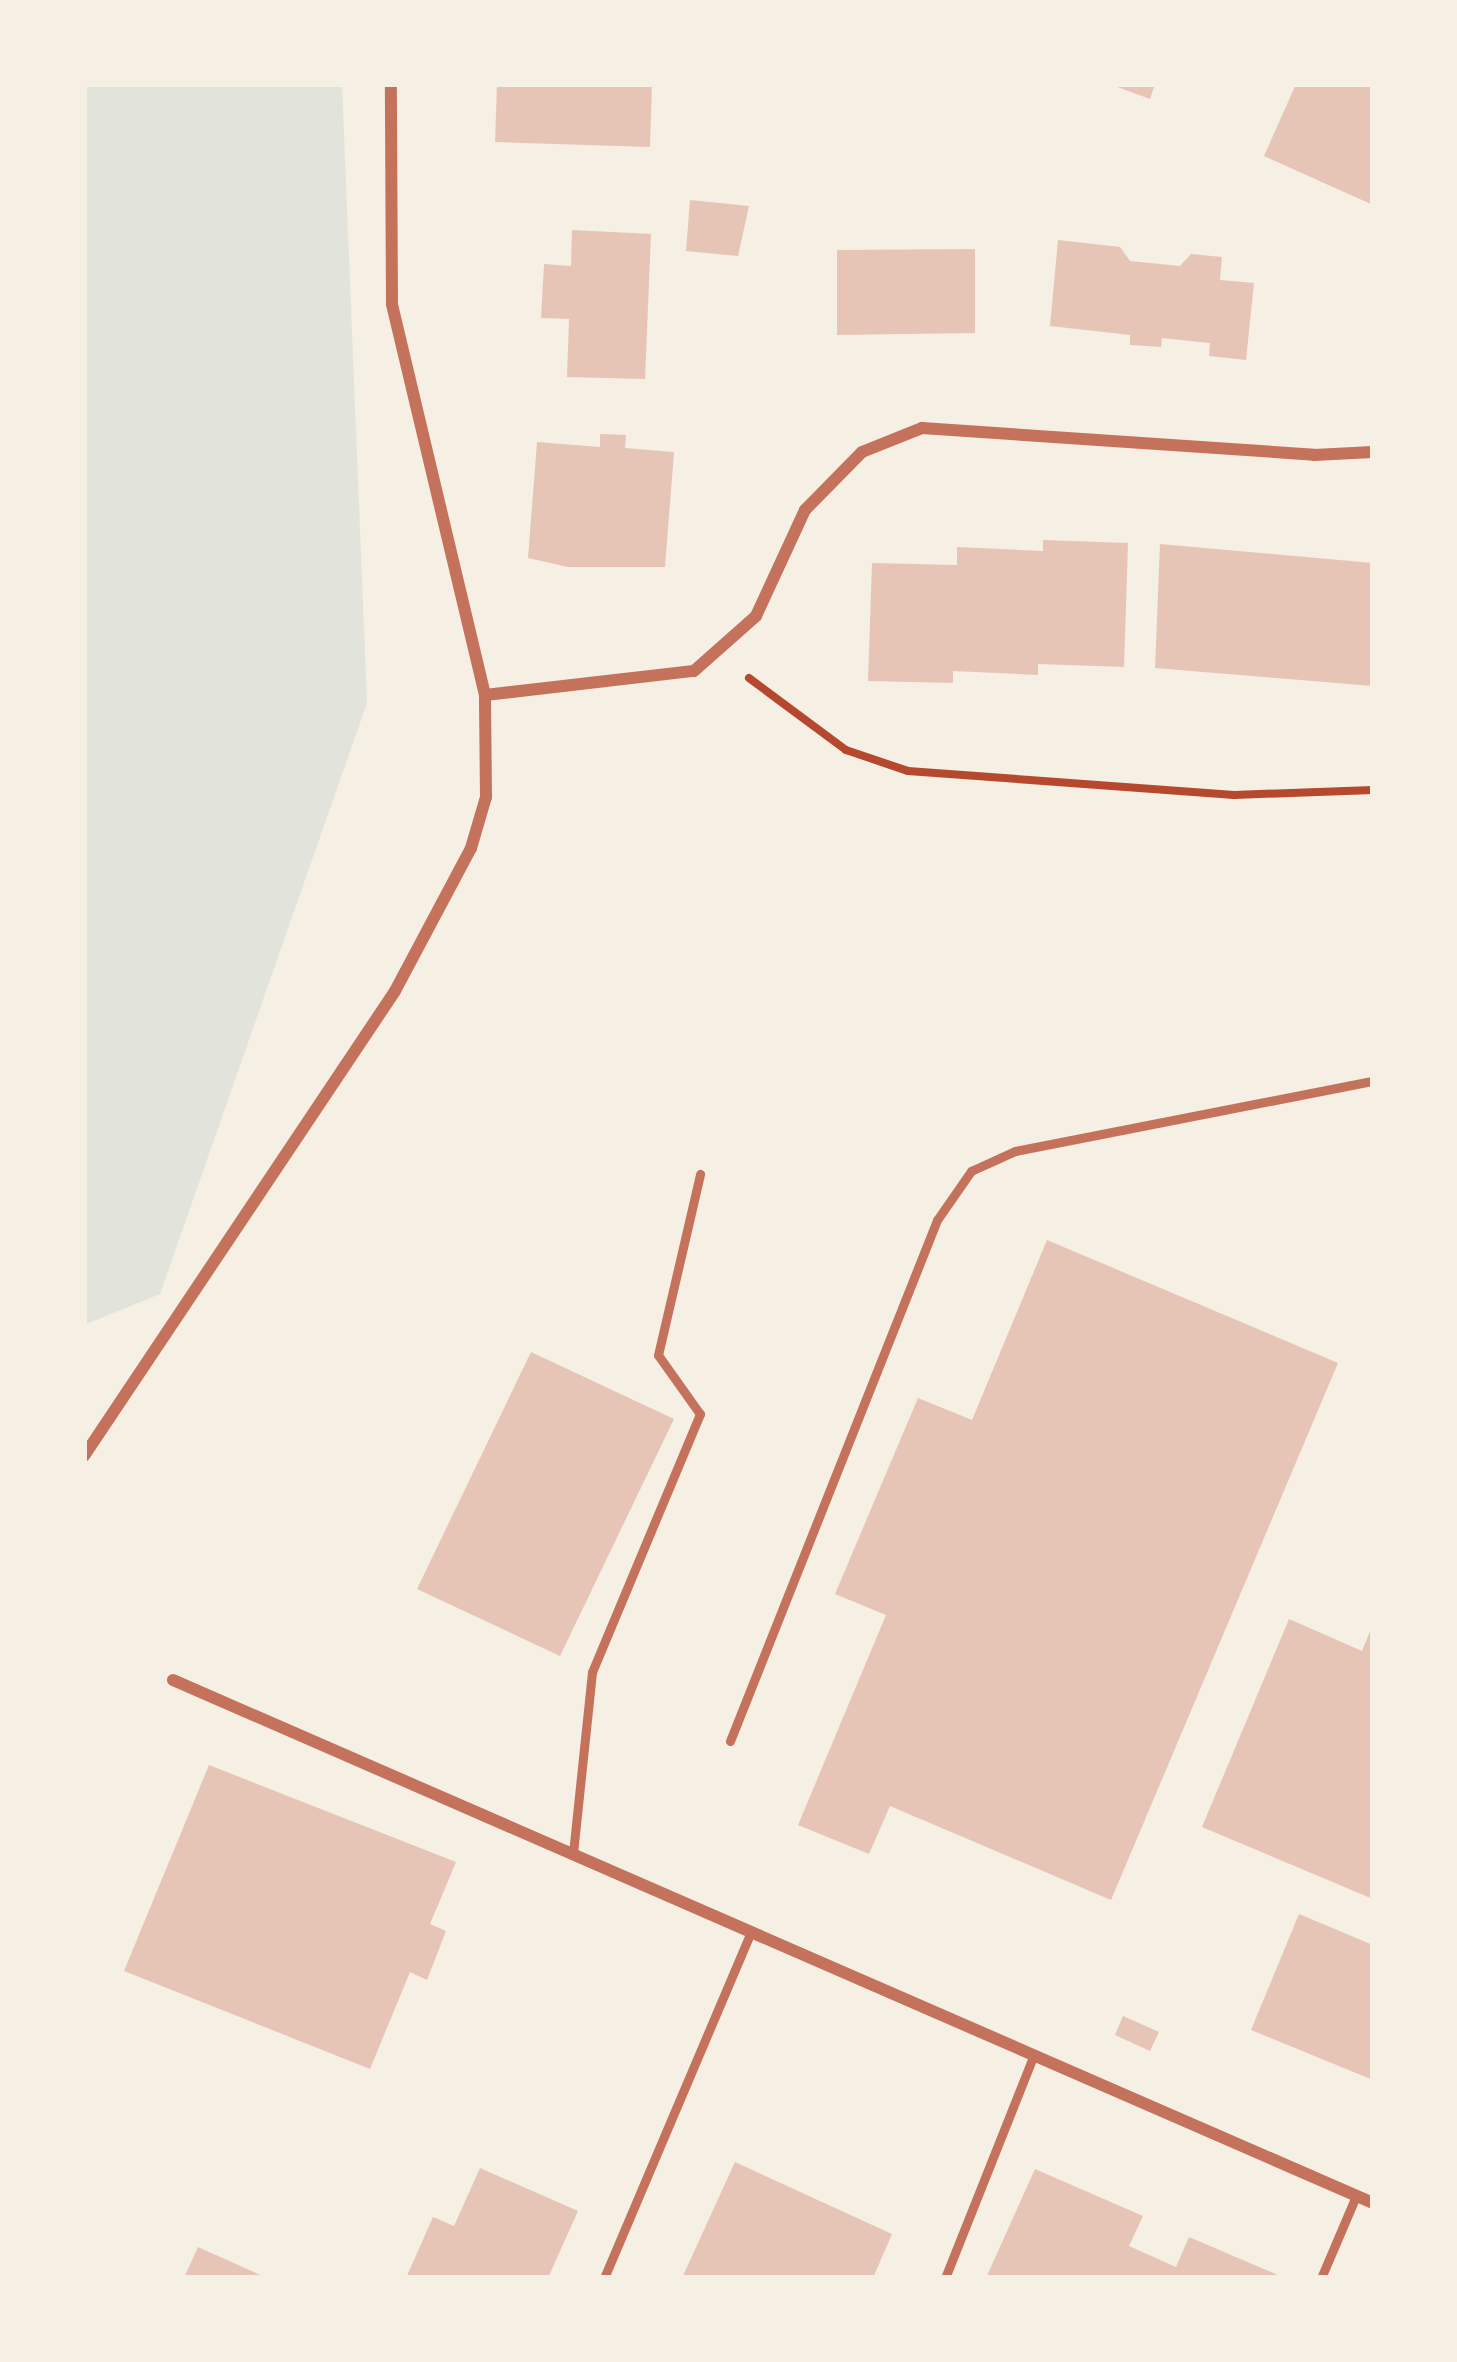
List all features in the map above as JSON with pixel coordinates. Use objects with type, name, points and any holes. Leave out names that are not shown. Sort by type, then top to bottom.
[{"type":"street","points":[[84,1456],[395,991],[471,848],[486,796],[485,695],[392,304],[391,84]]},
{"type":"street","points":[[485,695],[694,671],[756,616],[805,510],[862,452],[922,428],[1313,455],[1373,452]]},
{"type":"street","points":[[173,1680],[1373,2203]]},
{"type":"lane","points":[[730,1741],[938,1220],[971,1171],[1015,1151],[1373,1081]]},
{"type":"lane","points":[[573,1853],[592,1672],[700,1414],[658,1354],[700,1174]]},
{"type":"lane","points":[[604,2278],[751,1931]]},
{"type":"lane","points":[[945,2278],[1034,2054]]},
{"type":"lane","points":[[1321,2278],[1356,2196]]},
{"type":"path","points":[[715,653],[846,750],[908,771],[1214,795],[1373,790]]},
{"type":"shaded area","points":[[84,84],[342,84],[367,703],[160,1294],[84,1325]]},
{"type":"building","points":[[497,84],[652,84],[650,147],[495,142]]},
{"type":"building","points":[[1109,84],[1155,84],[1150,99]]},
{"type":"building","points":[[1296,84],[1373,84],[1373,205],[1264,156]]},
{"type":"building","points":[[690,200],[749,206],[738,256],[686,251]]},
{"type":"building","points":[[572,230],[651,234],[645,379],[567,377],[569,319],[541,318],[544,264],[571,266]]},
{"type":"building","points":[[1058,240],[1120,247],[1130,261],[1180,266],[1191,254],[1222,257],[1220,280],[1254,283],[1246,360],[1209,356],[1210,343],[1162,338],[1161,347],[1130,345],[1130,335],[1050,326]]},
{"type":"building","points":[[975,249],[975,333],[837,335],[837,250]]},
{"type":"building","points":[[600,434],[626,435],[625,448],[674,452],[665,567],[568,567],[528,558],[537,442],[600,447]]},
{"type":"building","points":[[1043,540],[1128,543],[1124,667],[1038,664],[1038,675],[953,671],[953,683],[868,681],[872,563],[957,565],[957,547],[1043,551]]},
{"type":"building","points":[[1160,544],[1373,563],[1373,686],[1155,668]]},
{"type":"building","points":[[1047,1240],[1338,1363],[1111,1900],[890,1806],[869,1854],[798,1825],[886,1615],[835,1594],[918,1398],[972,1420]]},
{"type":"building","points":[[531,1352],[674,1419],[560,1656],[417,1589]]},
{"type":"building","points":[[1289,1619],[1362,1651],[1373,1624],[1373,1899],[1202,1827]]},
{"type":"building","points":[[209,1765],[456,1862],[430,1924],[446,1931],[427,1980],[410,1972],[370,2069],[124,1971]]},
{"type":"building","points":[[1299,1914],[1373,1945],[1373,2080],[1251,2030]]},
{"type":"building","points":[[1123,2016],[1159,2032],[1150,2051],[1115,2035]]},
{"type":"building","points":[[735,2162],[892,2234],[873,2278],[682,2278]]},
{"type":"building","points":[[480,2168],[578,2211],[548,2278],[406,2278],[433,2217],[454,2226]]},
{"type":"building","points":[[1035,2169],[1143,2216],[1129,2246],[1176,2267],[1189,2237],[1285,2278],[986,2278]]},
{"type":"building","points":[[198,2247],[267,2278],[184,2278]]}]
